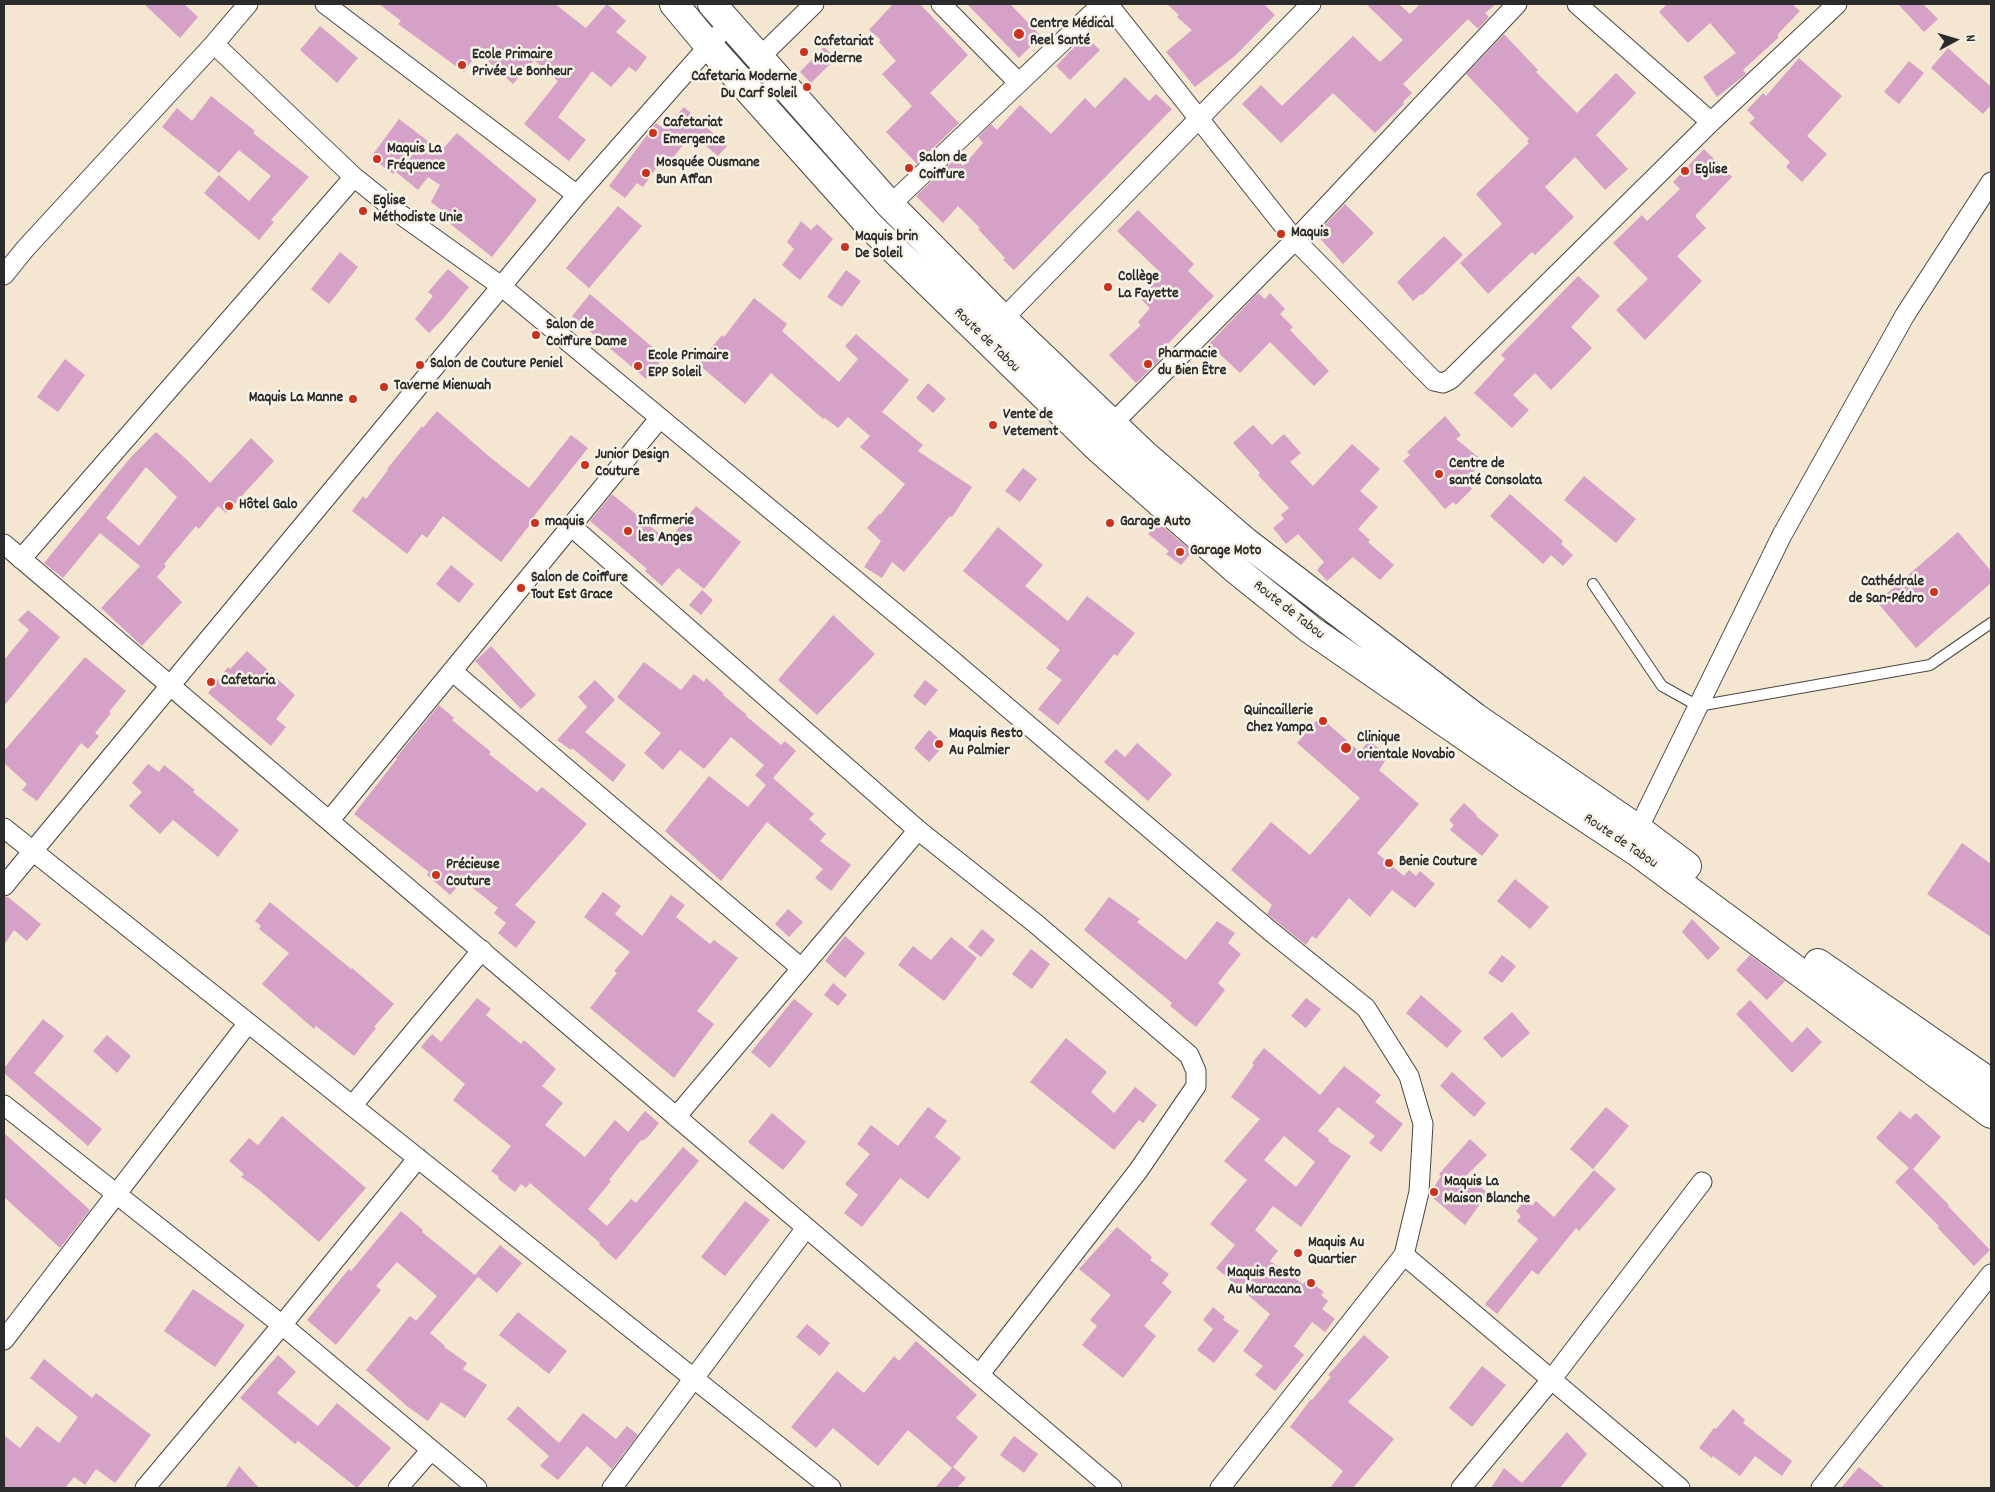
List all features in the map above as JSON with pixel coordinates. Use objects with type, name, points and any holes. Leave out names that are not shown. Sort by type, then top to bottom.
[{"type":"main road","name":"Route de Tabou","points":[[674,4],[709,46],[870,226],[1098,448],[1234,568],[1311,630],[1527,779],[1637,852],[1991,1114]]},
{"type":"main road","name":"Route de Tabou","points":[[720,13],[890,205],[1003,319],[1112,424],[1246,542],[1475,717],[1638,829],[1806,955],[1991,1083]]},
{"type":"street","points":[[4,275],[24,249],[214,44],[248,4]]},
{"type":"street","points":[[326,4],[577,195]]},
{"type":"street","points":[[760,57],[814,4]]},
{"type":"street","points":[[941,4],[1018,82]]},
{"type":"street","points":[[890,205],[1102,4]]},
{"type":"street","points":[[1108,4],[1295,240],[1434,381],[1443,383],[1450,379],[1711,122],[1837,4]]},
{"type":"street","points":[[1003,319],[1310,4]]},
{"type":"street","points":[[1112,424],[1295,240],[1517,4]]},
{"type":"street","points":[[1577,4],[1711,122]]},
{"type":"street","points":[[4,886],[577,195],[709,46],[720,13]]},
{"type":"street","points":[[214,44],[354,177],[400,214],[501,286],[947,656],[1269,930],[1366,1008],[1410,1076],[1424,1124],[1419,1192],[1404,1255],[1220,1488]]},
{"type":"street","points":[[21,559],[354,177]]},
{"type":"street","points":[[1638,829],[1782,535],[1896,332],[1991,182]]},
{"type":"street","points":[[329,821],[659,418]]},
{"type":"street","points":[[571,526],[918,830],[1035,923],[1189,1055],[1196,1071],[1196,1086],[1138,1171],[979,1375]]},
{"type":"street","points":[[4,544],[1112,1488]]},
{"type":"street","points":[[452,671],[801,968]]},
{"type":"street","points":[[4,828],[831,1488]]},
{"type":"street","points":[[676,1117],[918,830]]},
{"type":"street","points":[[352,1106],[482,950]]},
{"type":"street","points":[[4,1340],[248,1023]]},
{"type":"street","points":[[4,1105],[282,1325],[477,1488]]},
{"type":"street","points":[[145,1488],[282,1325],[418,1158]]},
{"type":"street","points":[[1461,1488],[1552,1380],[1702,1182]]},
{"type":"street","points":[[612,1488],[695,1380],[806,1228]]},
{"type":"street","points":[[1404,1255],[1680,1488]]},
{"type":"street","points":[[1821,1488],[1991,1274]]},
{"type":"street","points":[[398,1488],[431,1450]]},
{"type":"lane","points":[[1593,584],[1662,686],[1698,706],[1930,664],[1991,623]]},
{"type":"building","points":[[144,4],[184,4],[198,17],[180,38]]},
{"type":"building","points":[[379,4],[555,4],[586,28],[607,4],[626,21],[616,32],[647,57],[636,72],[629,67],[611,87],[592,71],[558,117],[586,140],[569,161],[524,124],[558,81],[534,60],[513,84],[478,52],[464,72],[398,24],[401,21]]},
{"type":"building","points":[[893,4],[920,4],[968,55],[930,93],[959,123],[917,164],[886,132],[912,106],[882,74],[896,61],[879,42],[881,40],[869,30]]},
{"type":"building","name":"Centre Médical Reel Santé","points":[[967,4],[1010,4],[1041,36],[1019,58]]},
{"type":"building","points":[[1167,4],[1264,4],[1275,15],[1236,55],[1195,87],[1166,52],[1192,30],[1177,17],[1179,15]]},
{"type":"building","points":[[1366,4],[1399,4],[1410,14],[1420,4],[1496,4],[1485,13],[1489,17],[1478,29],[1468,19],[1403,84],[1412,93],[1403,102],[1404,104],[1375,133],[1333,93],[1281,143],[1242,104],[1261,85],[1282,106],[1353,36],[1380,62],[1403,40]]},
{"type":"building","points":[[1667,4],[1792,4],[1800,11],[1778,34],[1778,38],[1743,70],[1746,74],[1717,97],[1703,77],[1736,53],[1710,23],[1688,43],[1659,12]]},
{"type":"building","points":[[1898,4],[1923,4],[1938,19],[1924,32]]},
{"type":"building","points":[[320,26],[358,58],[337,83],[300,50]]},
{"type":"building","points":[[1504,34],[1538,70],[1536,72],[1577,113],[1616,73],[1636,93],[1596,135],[1628,169],[1605,190],[1575,157],[1545,187],[1574,217],[1535,255],[1532,252],[1488,294],[1460,263],[1502,224],[1476,194],[1529,143],[1527,141],[1529,139],[1466,74]]},
{"type":"building","points":[[1085,36],[1100,50],[1070,80],[1056,66]]},
{"type":"building","points":[[824,47],[836,58],[811,83],[800,72]]},
{"type":"building","points":[[1948,48],[1991,87],[1991,105],[1983,114],[1931,68]]},
{"type":"building","points":[[1799,58],[1842,96],[1807,136],[1827,154],[1802,182],[1786,167],[1790,162],[1749,123],[1755,118],[1747,110],[1763,93],[1766,96]]},
{"type":"building","points":[[1909,61],[1924,73],[1899,104],[1884,92]]},
{"type":"building","points":[[1125,77],[1149,101],[1156,94],[1172,109],[1014,270],[1003,260],[1005,258],[978,229],[980,228],[958,206],[943,223],[916,196],[956,158],[963,166],[983,143],[978,137],[991,124],[997,130],[1020,105],[1051,134],[1085,98],[1095,108]]},
{"type":"building","points":[[211,96],[255,131],[253,133],[309,177],[271,220],[274,222],[259,240],[204,193],[219,175],[249,201],[271,176],[239,150],[219,173],[162,127],[177,108],[192,121]]},
{"type":"building","points":[[684,107],[727,146],[718,156],[692,134],[671,160],[665,155],[643,187],[637,183],[625,198],[609,186],[656,123],[664,129]]},
{"type":"building","points":[[399,119],[441,151],[457,133],[537,200],[492,257],[449,223],[453,219],[431,202],[440,185],[428,177],[418,190],[395,171],[393,174],[371,157]]},
{"type":"building","points":[[1704,149],[1732,177],[1695,216],[1706,228],[1677,256],[1702,281],[1645,340],[1616,310],[1648,279],[1613,243],[1642,215],[1647,221],[1680,189],[1673,182]]},
{"type":"building","points":[[1345,204],[1374,233],[1343,264],[1316,234]]},
{"type":"building","points":[[618,206],[642,226],[589,288],[566,268]]},
{"type":"building","points":[[1138,210],[1194,264],[1188,271],[1214,296],[1163,349],[1167,353],[1136,383],[1109,355],[1141,325],[1138,322],[1150,308],[1140,298],[1162,274],[1117,231]]},
{"type":"building","points":[[801,221],[811,230],[817,224],[833,239],[800,280],[782,265],[794,249],[787,242]]},
{"type":"building","points":[[1444,236],[1463,255],[1422,295],[1413,301],[1397,282]]},
{"type":"building","points":[[340,252],[358,267],[329,304],[311,289]]},
{"type":"building","points":[[448,269],[469,287],[429,333],[415,319],[433,296],[428,292]]},
{"type":"building","points":[[846,270],[861,281],[842,307],[827,297]]},
{"type":"building","points":[[1578,276],[1600,296],[1571,327],[1592,348],[1551,390],[1535,373],[1513,395],[1529,410],[1512,428],[1474,393],[1505,359],[1501,355]]},
{"type":"building","points":[[1258,293],[1265,299],[1270,293],[1285,309],[1280,314],[1293,327],[1290,330],[1329,371],[1314,386],[1270,342],[1240,373],[1209,344]]},
{"type":"building","points":[[590,294],[664,357],[646,379],[572,316]]},
{"type":"building","points":[[754,298],[787,324],[782,331],[839,382],[858,359],[845,346],[856,334],[909,380],[882,412],[923,445],[918,451],[972,487],[952,517],[950,516],[904,572],[892,562],[882,578],[864,567],[881,541],[867,528],[905,484],[860,447],[870,436],[848,417],[838,428],[825,418],[823,419],[771,373],[745,404],[698,364],[722,335],[724,337]]},
{"type":"building","points":[[65,359],[85,375],[58,412],[37,397]]},
{"type":"building","points":[[928,383],[946,399],[933,413],[916,398]]},
{"type":"building","points":[[437,411],[529,488],[571,435],[588,448],[534,516],[535,518],[501,562],[443,516],[427,538],[422,534],[407,554],[352,511],[363,496],[366,499],[387,469],[422,426],[423,428]]},
{"type":"building","points":[[1445,416],[1461,435],[1456,439],[1482,460],[1466,482],[1472,489],[1456,505],[1453,502],[1445,509],[1403,461],[1410,455],[1407,452]]},
{"type":"building","points":[[1253,425],[1272,445],[1284,434],[1301,453],[1290,462],[1313,486],[1352,444],[1380,469],[1360,491],[1378,507],[1358,529],[1370,540],[1368,542],[1394,565],[1380,580],[1353,557],[1327,581],[1317,570],[1324,562],[1298,534],[1286,544],[1273,528],[1284,519],[1281,515],[1289,508],[1258,475],[1260,473],[1233,443]]},
{"type":"building","points":[[156,432],[210,483],[251,438],[274,461],[226,513],[218,506],[199,529],[196,526],[164,564],[166,566],[157,577],[182,602],[142,646],[101,608],[140,566],[100,533],[63,578],[44,563],[131,457]],"holes":[[[146,467],[177,497],[139,546],[106,518]]]},
{"type":"building","points":[[1023,468],[1037,479],[1020,502],[1005,491]]},
{"type":"building","points":[[1584,476],[1636,519],[1616,543],[1564,500]]},
{"type":"building","points":[[612,494],[668,541],[696,506],[741,542],[704,589],[678,568],[662,586],[645,571],[647,569],[590,521]]},
{"type":"building","points":[[1510,494],[1563,541],[1561,544],[1573,555],[1563,566],[1551,555],[1543,564],[1490,516]]},
{"type":"building","points":[[1158,522],[1192,552],[1181,565],[1166,554],[1169,551],[1148,534]]},
{"type":"building","points":[[998,527],[1043,565],[1025,586],[1068,621],[1087,596],[1135,633],[1117,656],[1114,654],[1058,725],[1038,709],[1062,680],[1046,668],[1060,650],[963,571]]},
{"type":"building","name":"Cathédrale de San-Pédro","points":[[1958,532],[1991,571],[1991,583],[1916,648],[1877,602]]},
{"type":"building","points":[[451,565],[474,584],[459,603],[436,584]]},
{"type":"building","points":[[702,590],[713,600],[701,615],[689,605]]},
{"type":"building","points":[[28,610],[60,637],[4,706],[4,660],[29,630],[18,620]]},
{"type":"building","points":[[833,615],[875,654],[817,715],[778,680]]},
{"type":"building","points":[[491,646],[536,695],[521,709],[475,661]]},
{"type":"building","points":[[247,651],[295,695],[276,719],[286,727],[271,746],[208,693],[228,667],[230,669]]},
{"type":"building","points":[[85,657],[126,691],[95,733],[99,736],[88,749],[81,743],[37,801],[22,790],[27,784],[4,763],[4,751]]},
{"type":"building","points":[[644,662],[681,690],[694,674],[704,682],[706,678],[746,716],[781,745],[785,741],[796,751],[773,778],[814,814],[809,819],[826,834],[820,841],[851,865],[831,891],[815,878],[823,869],[767,822],[721,881],[665,831],[709,776],[748,807],[766,785],[755,775],[764,765],[731,737],[704,769],[680,750],[663,770],[644,753],[661,733],[617,697]]},
{"type":"building","points":[[595,680],[615,700],[585,732],[626,765],[613,782],[572,748],[571,750],[557,740],[587,707],[578,697]]},
{"type":"building","points":[[925,680],[938,690],[925,706],[913,696]]},
{"type":"building","points":[[439,705],[454,718],[452,720],[491,752],[489,754],[537,792],[542,787],[587,824],[515,905],[536,922],[516,948],[498,933],[506,923],[494,913],[498,908],[463,880],[450,895],[427,875],[429,872],[354,814]]},
{"type":"building","points":[[1320,717],[1360,752],[1369,740],[1388,757],[1379,770],[1419,804],[1377,853],[1404,876],[1409,870],[1416,876],[1420,871],[1435,884],[1415,908],[1392,890],[1370,917],[1349,898],[1316,939],[1312,936],[1306,945],[1267,914],[1272,905],[1231,870],[1271,822],[1310,855],[1360,798],[1297,743]]},
{"type":"building","points":[[929,730],[945,744],[929,762],[914,748]]},
{"type":"building","points":[[1137,743],[1172,774],[1148,801],[1104,762],[1116,749],[1125,757]]},
{"type":"building","points":[[148,764],[159,772],[164,765],[239,830],[218,857],[173,820],[160,834],[129,806],[142,792],[132,783]]},
{"type":"building","points":[[1464,803],[1499,835],[1482,856],[1450,830],[1454,825],[1449,820]]},
{"type":"building","points":[[1962,843],[1991,864],[1991,937],[1927,894]]},
{"type":"building","points":[[1515,879],[1549,907],[1530,929],[1497,901]]},
{"type":"building","points":[[603,892],[621,906],[615,914],[642,936],[671,895],[685,905],[676,917],[710,944],[714,940],[738,958],[697,1011],[714,1024],[674,1078],[590,1008],[617,973],[614,971],[630,952],[584,917]]},
{"type":"building","points":[[4,897],[8,897],[41,924],[27,941],[14,930],[4,945]]},
{"type":"building","points":[[1109,897],[1140,919],[1137,922],[1186,960],[1217,921],[1235,933],[1228,943],[1241,954],[1218,983],[1225,990],[1196,1027],[1170,1006],[1172,1003],[1084,930]]},
{"type":"building","points":[[270,902],[394,1004],[374,1027],[376,1028],[354,1056],[316,1026],[314,1029],[262,984],[289,953],[259,929],[261,926],[255,921]]},
{"type":"building","points":[[788,909],[803,922],[789,937],[775,924]]},
{"type":"building","points":[[1692,919],[1720,948],[1708,960],[1682,932]]},
{"type":"building","points":[[982,929],[995,940],[981,957],[968,947]]},
{"type":"building","points":[[845,936],[865,953],[845,978],[825,961]]},
{"type":"building","points":[[951,937],[977,958],[944,1001],[898,965],[913,946],[931,960]]},
{"type":"building","points":[[1031,949],[1050,964],[1032,989],[1012,974]]},
{"type":"building","points":[[1502,955],[1516,966],[1502,983],[1488,973]]},
{"type":"building","points":[[1750,955],[1785,981],[1767,1000],[1736,970]]},
{"type":"building","points":[[833,983],[847,995],[838,1006],[824,995]]},
{"type":"building","points":[[1421,995],[1462,1031],[1447,1048],[1406,1013]]},
{"type":"building","points":[[477,998],[491,1009],[486,1015],[521,1044],[524,1040],[556,1069],[542,1086],[563,1103],[545,1125],[585,1157],[615,1120],[628,1132],[645,1111],[659,1123],[648,1137],[641,1140],[588,1209],[607,1226],[631,1199],[636,1203],[683,1147],[699,1161],[616,1260],[599,1245],[600,1243],[530,1183],[526,1188],[521,1184],[515,1192],[498,1179],[499,1177],[491,1171],[511,1146],[453,1100],[465,1084],[421,1047],[432,1034],[441,1042]]},
{"type":"building","points":[[1306,998],[1321,1009],[1306,1028],[1291,1016]]},
{"type":"building","points":[[794,999],[813,1014],[770,1068],[751,1052]]},
{"type":"building","points":[[1750,1000],[1792,1043],[1807,1027],[1822,1042],[1792,1073],[1736,1014]]},
{"type":"building","points":[[1512,1012],[1530,1033],[1502,1058],[1483,1038]]},
{"type":"building","points":[[43,1019],[64,1036],[34,1073],[102,1129],[88,1146],[4,1073],[4,1068]]},
{"type":"building","points":[[107,1035],[131,1056],[117,1073],[93,1051]]},
{"type":"building","points":[[1066,1038],[1107,1072],[1091,1092],[1114,1113],[1135,1087],[1157,1105],[1143,1123],[1139,1120],[1114,1150],[1030,1082]]},
{"type":"building","points":[[1264,1048],[1320,1095],[1344,1066],[1381,1095],[1375,1102],[1403,1124],[1381,1152],[1369,1143],[1375,1136],[1338,1107],[1318,1131],[1329,1139],[1328,1141],[1351,1156],[1301,1227],[1273,1206],[1255,1230],[1278,1251],[1270,1261],[1303,1284],[1307,1279],[1324,1292],[1321,1295],[1328,1301],[1322,1309],[1335,1319],[1325,1332],[1312,1322],[1294,1346],[1304,1355],[1275,1391],[1255,1375],[1263,1366],[1243,1351],[1270,1314],[1216,1268],[1235,1245],[1210,1224],[1247,1180],[1224,1161],[1260,1119],[1231,1097],[1254,1065],[1252,1063]],"holes":[[[1284,1136],[1315,1162],[1296,1187],[1264,1160]]]},
{"type":"building","points":[[1452,1072],[1486,1103],[1474,1117],[1440,1086]]},
{"type":"building","points":[[928,1107],[947,1121],[935,1137],[961,1158],[928,1199],[900,1178],[862,1227],[844,1213],[858,1195],[845,1184],[870,1154],[857,1144],[871,1125],[898,1146]]},
{"type":"building","points":[[1606,1107],[1629,1126],[1593,1169],[1570,1149]]},
{"type":"building","points":[[1900,1111],[1910,1119],[1916,1113],[1941,1137],[1913,1169],[1990,1250],[1974,1266],[1937,1227],[1939,1226],[1895,1182],[1909,1168],[1876,1138]]},
{"type":"building","points":[[772,1113],[806,1142],[783,1170],[748,1142]]},
{"type":"building","points":[[282,1116],[366,1188],[319,1242],[258,1189],[241,1177],[244,1174],[229,1161],[249,1138],[258,1145]]},
{"type":"building","points":[[4,1133],[90,1210],[60,1248],[4,1197]]},
{"type":"building","points":[[1470,1139],[1487,1155],[1466,1176],[1488,1193],[1465,1225],[1433,1198],[1430,1193],[1441,1176],[1439,1174]]},
{"type":"building","points":[[1594,1170],[1616,1189],[1579,1231],[1576,1228],[1538,1275],[1532,1270],[1497,1314],[1485,1304],[1538,1239],[1517,1221],[1521,1216],[1516,1211],[1525,1200],[1532,1206],[1536,1201],[1554,1217]]},
{"type":"building","points":[[745,1201],[770,1220],[725,1276],[701,1257]]},
{"type":"building","points":[[401,1211],[423,1230],[422,1232],[475,1275],[500,1245],[522,1263],[497,1293],[478,1277],[430,1333],[444,1347],[467,1363],[463,1369],[487,1385],[465,1418],[441,1402],[428,1421],[408,1407],[366,1370],[410,1316],[416,1321],[437,1296],[397,1262],[376,1286],[381,1290],[336,1345],[307,1320],[349,1269],[351,1271]]},
{"type":"building","points":[[1117,1227],[1152,1257],[1150,1260],[1169,1274],[1162,1283],[1172,1292],[1144,1326],[1156,1336],[1123,1378],[1082,1345],[1097,1326],[1090,1320],[1111,1295],[1079,1269]]},
{"type":"building","points":[[193,1289],[245,1325],[215,1367],[164,1331]]},
{"type":"building","points":[[1213,1307],[1225,1317],[1223,1320],[1239,1331],[1214,1363],[1197,1350],[1213,1329],[1203,1320]]},
{"type":"building","points":[[518,1312],[567,1351],[549,1374],[499,1335]]},
{"type":"building","points":[[807,1324],[830,1343],[820,1356],[796,1337]]},
{"type":"building","points":[[1364,1335],[1389,1357],[1348,1402],[1394,1439],[1353,1488],[1330,1488],[1343,1471],[1290,1427],[1311,1399],[1331,1377],[1328,1375]]},
{"type":"building","points":[[916,1341],[977,1395],[956,1418],[978,1437],[953,1467],[966,1478],[957,1488],[935,1488],[952,1468],[908,1430],[878,1466],[833,1428],[816,1448],[791,1427],[837,1371],[864,1393],[894,1356],[899,1361]]},
{"type":"building","points":[[278,1355],[296,1372],[277,1393],[318,1426],[337,1403],[391,1448],[357,1488],[298,1441],[295,1444],[240,1398]]},
{"type":"building","points":[[44,1359],[92,1398],[96,1393],[151,1435],[115,1483],[96,1469],[85,1485],[74,1477],[65,1488],[4,1488],[4,1435],[20,1448],[37,1426],[59,1443],[78,1417],[30,1378]]},
{"type":"building","points":[[1482,1366],[1506,1385],[1472,1427],[1449,1408]]},
{"type":"building","points":[[518,1406],[559,1443],[583,1413],[616,1439],[627,1426],[638,1435],[612,1469],[587,1446],[558,1480],[540,1466],[549,1456],[507,1419]]},
{"type":"building","points":[[1733,1409],[1745,1420],[1743,1423],[1792,1461],[1782,1476],[1755,1456],[1740,1476],[1699,1448],[1714,1428],[1716,1429]]},
{"type":"building","points":[[1567,1432],[1587,1454],[1560,1488],[1491,1488],[1504,1468],[1522,1483]]},
{"type":"building","points":[[1014,1436],[1038,1454],[1024,1473],[1000,1455]]},
{"type":"building","points":[[239,1466],[259,1488],[225,1488]]},
{"type":"building","points":[[1859,1467],[1885,1488],[1841,1488]]},
{"type":"place","name":"Centre Médical Reel Santé","points":[[1019,34]]},
{"type":"place","name":"Cafetariat Moderne","points":[[804,52]]},
{"type":"place","name":"Ecole Primaire Privée Le Bonheur","points":[[462,65]]},
{"type":"place","name":"Cafetaria Moderne Du Carf Soleil","points":[[807,87]]},
{"type":"place","name":"Cafetariat Emergence","points":[[653,133]]},
{"type":"place","name":"Maquis La Fréquence","points":[[377,159]]},
{"type":"place","name":"Salon de Coiffure","points":[[909,168]]},
{"type":"place","name":"Eglise","points":[[1685,171]]},
{"type":"place","name":"Mosquée Ousmane Bun Affan","points":[[646,173]]},
{"type":"place","name":"Eglise Méthodiste Unie","points":[[363,211]]},
{"type":"place","name":"Maquis","points":[[1281,234]]},
{"type":"place","name":"Maquis brin De Soleil","points":[[845,247]]},
{"type":"place","name":"Collège La Fayette","points":[[1108,287]]},
{"type":"place","name":"Salon de Coiffure Dame","points":[[536,335]]},
{"type":"place","name":"Pharmacie du Bien Être","points":[[1148,364]]},
{"type":"place","name":"Salon de Couture Peniel","points":[[420,365]]},
{"type":"place","name":"Ecole Primaire EPP Soleil","points":[[638,366]]},
{"type":"place","name":"Taverne Mienwah","points":[[384,387]]},
{"type":"place","name":"Maquis La Manne","points":[[353,399]]},
{"type":"place","name":"Vente de Vetement","points":[[993,425]]},
{"type":"place","name":"Junior Design Couture","points":[[585,465]]},
{"type":"place","name":"Centre de santé Consolata","points":[[1439,474]]},
{"type":"place","name":"Hôtel Galo","points":[[229,506]]},
{"type":"place","name":"maquis","points":[[535,523]]},
{"type":"place","name":"Garage Auto","points":[[1110,523]]},
{"type":"place","name":"Infirmerie les Anges","points":[[628,531]]},
{"type":"place","name":"Garage Moto","points":[[1180,552]]},
{"type":"place","name":"Salon de Coiffure Tout Est Grace","points":[[521,588]]},
{"type":"place","name":"Cathédrale de San-Pédro","points":[[1934,592]]},
{"type":"place","name":"Cafetaria","points":[[211,682]]},
{"type":"place","name":"Quincaillerie Chez Yampa","points":[[1323,721]]},
{"type":"place","name":"Maquis Resto Au Palmier","points":[[939,744]]},
{"type":"place","name":"Clinique orientale Novabio","points":[[1346,748]]},
{"type":"place","name":"Benie Couture","points":[[1389,863]]},
{"type":"place","name":"Précieuse Couture","points":[[436,875]]},
{"type":"place","name":"Maquis La Maison Blanche","points":[[1434,1192]]},
{"type":"place","name":"Maquis Au Quartier","points":[[1298,1253]]},
{"type":"place","name":"Maquis Resto Au Maracana","points":[[1311,1283]]}]
